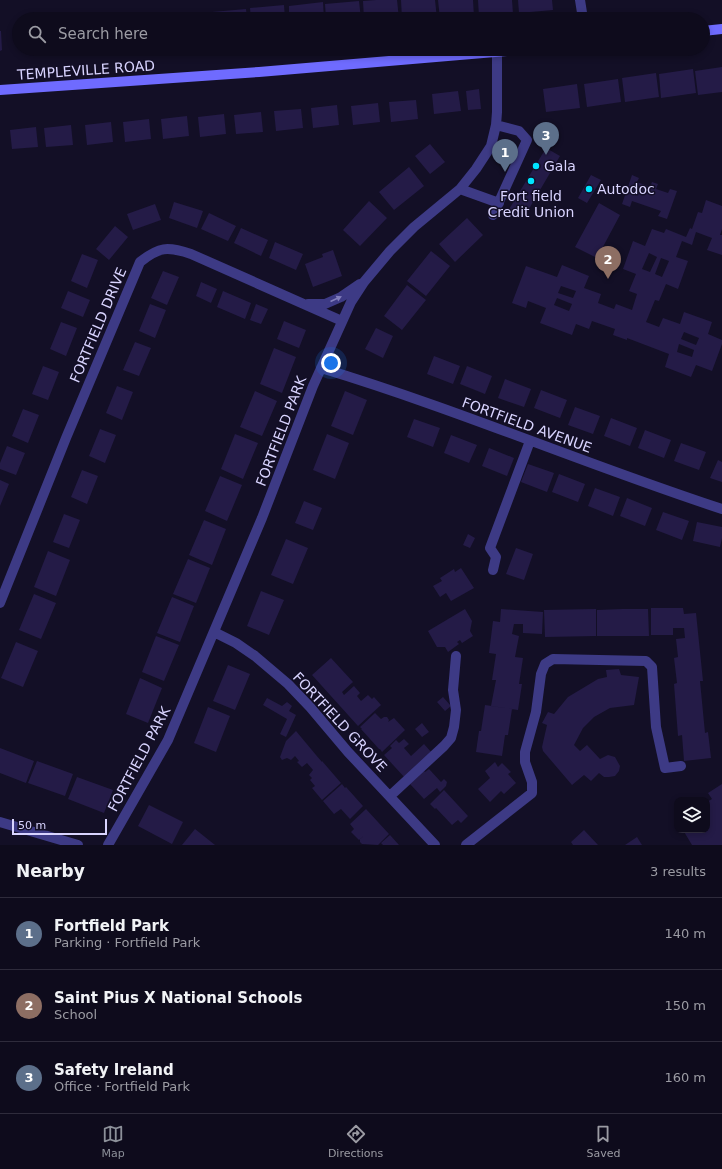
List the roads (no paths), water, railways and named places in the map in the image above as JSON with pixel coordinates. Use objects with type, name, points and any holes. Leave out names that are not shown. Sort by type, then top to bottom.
[{"type":"main road","points":[[710,31],[722,30]]},
{"type":"main road","name":"TEMPLEVILLE ROAD","points":[[0,90],[259,72],[449,56]]},
{"type":"street","points":[[580,0],[581,12]]},
{"type":"street","name":"FORTFIELD PARK","points":[[108,845],[168,740],[262,518],[321,368],[351,302],[364,282],[390,251],[414,227],[460,189],[476,169],[491,146],[496,125],[498,86],[497,56]]},
{"type":"street","points":[[493,215],[527,140],[519,132],[496,125]]},
{"type":"street","points":[[460,189],[499,203]]},
{"type":"street","name":"FORTFIELD DRIVE","points":[[0,603],[66,438],[140,262],[152,253],[162,249],[178,249],[342,321]]},
{"type":"street","points":[[306,304],[325,304],[341,297],[364,282]]},
{"type":"street","name":"FORTFIELD AVENUE","points":[[321,368],[441,408],[652,486],[722,509]]},
{"type":"street","points":[[493,570],[496,557],[490,548],[530,441]]},
{"type":"street","name":"FORTFIELD GROVE","points":[[214,632],[236,643],[255,656],[288,684],[310,707],[348,752],[435,845]]},
{"type":"street","points":[[390,796],[451,738],[456,710],[453,690],[456,656]]},
{"type":"street","points":[[466,845],[521,803],[532,792],[532,782],[525,762],[525,752],[536,712],[541,674],[545,664],[553,659],[646,661],[652,667],[656,727],[665,768],[681,766]]},
{"type":"street","points":[[0,822],[78,845]]},
{"type":"place","name":"Safety Ireland","points":[[546,155]]},
{"type":"place","name":"Gala","points":[[536,166]]},
{"type":"place","name":"Fortfield Park","points":[[505,172]]},
{"type":"place","name":"Fort field Credit Union","points":[[531,181]]},
{"type":"place","name":"Autodoc","points":[[589,189]]},
{"type":"place","name":"Saint Pius X National Schools","points":[[608,279]]}]
